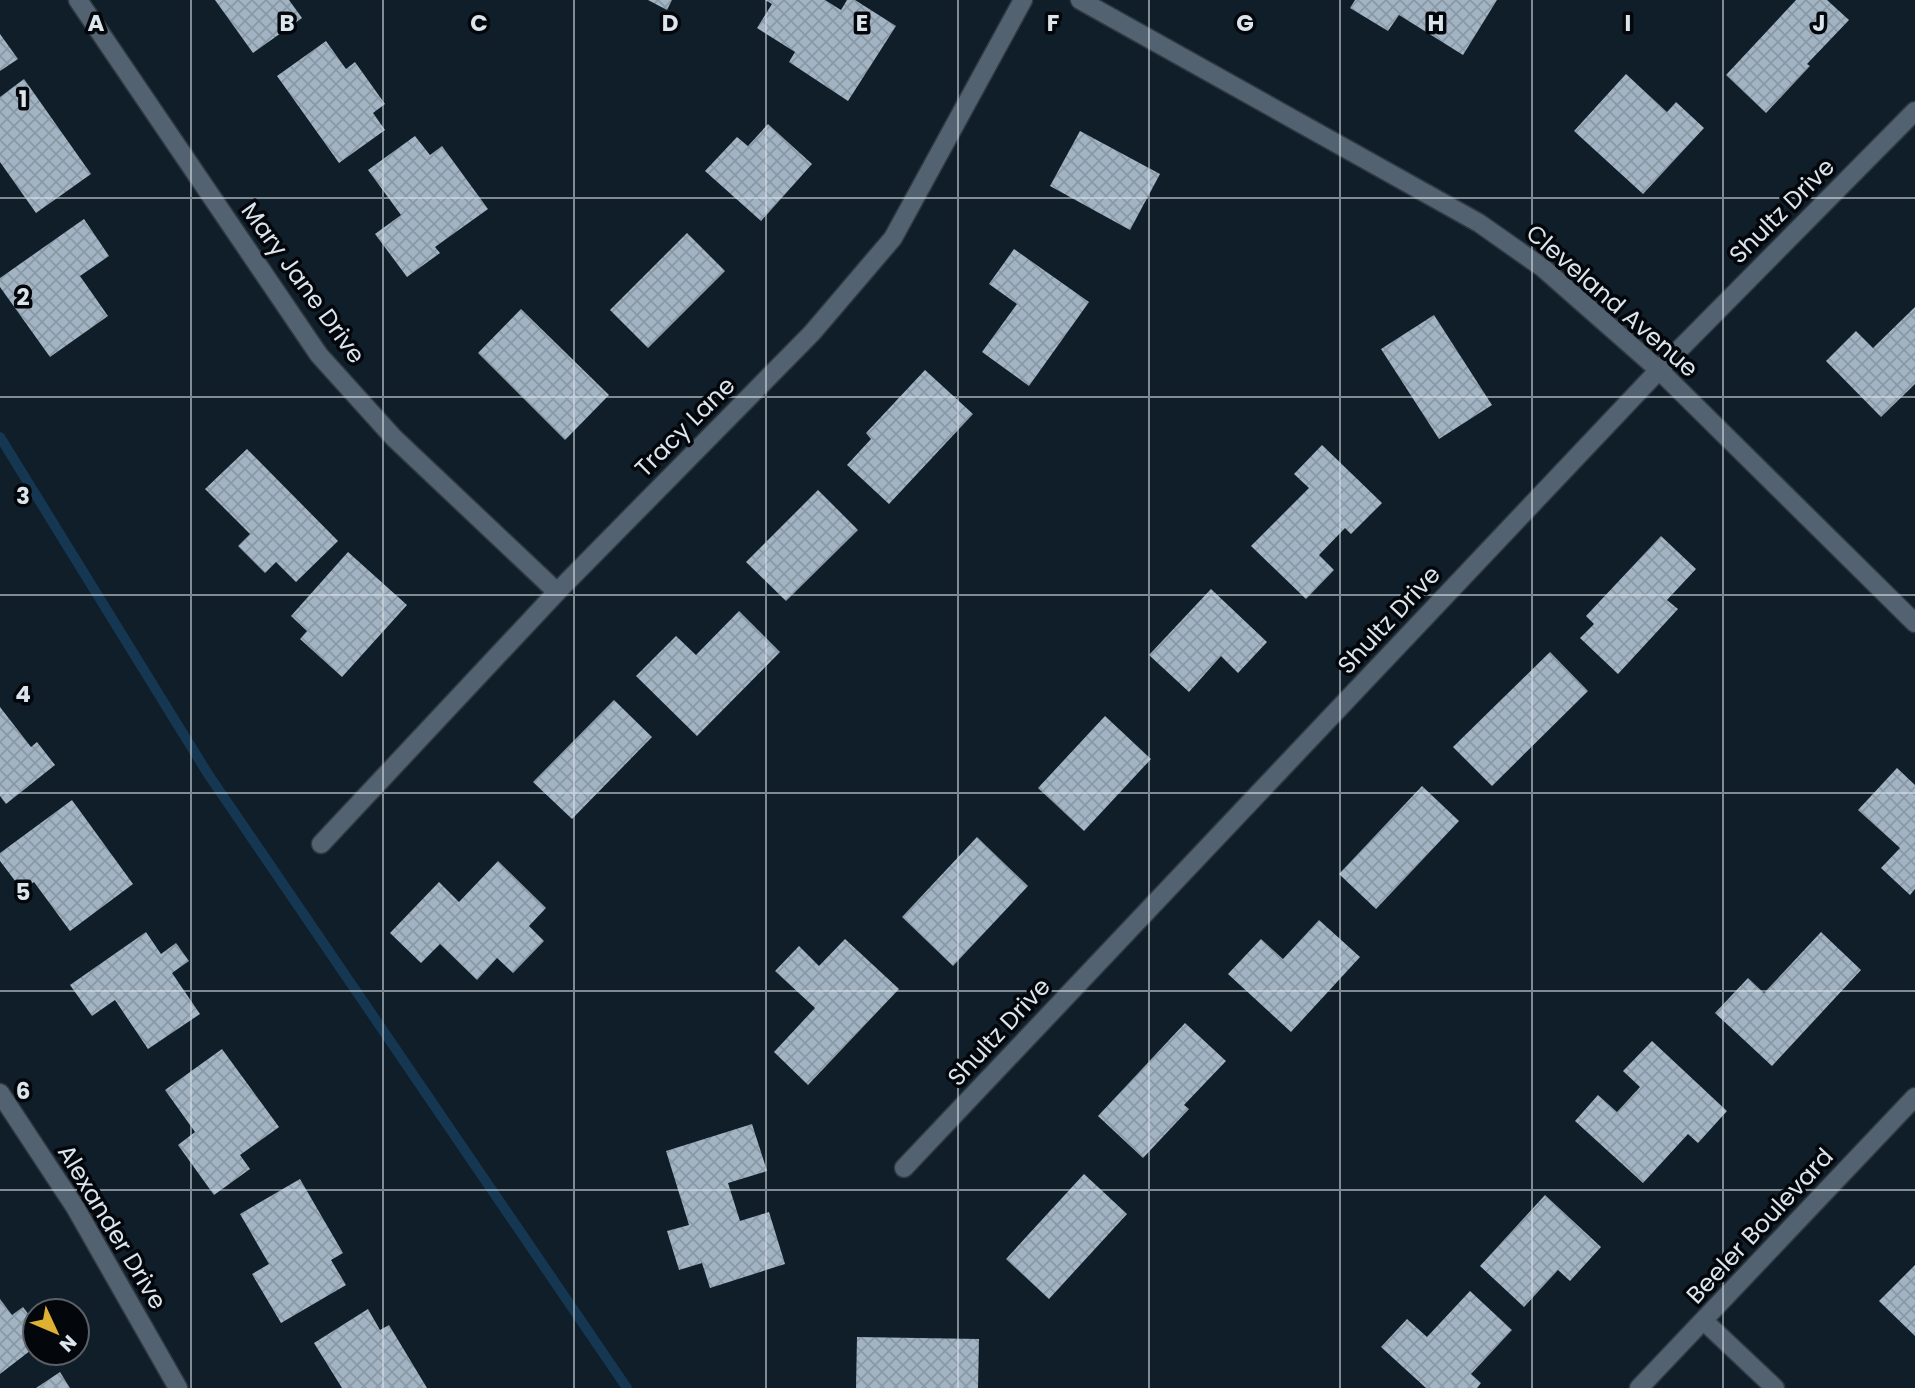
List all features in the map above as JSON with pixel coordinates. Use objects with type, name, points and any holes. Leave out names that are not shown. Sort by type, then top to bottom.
[{"type":"street","name":"Mary Jane Drive","points":[[78,0],[319,355],[394,438],[557,592]]},
{"type":"street","name":"Tracy Lane","points":[[321,844],[557,592],[812,333],[893,238],[1023,0]]},
{"type":"street","name":"Cleveland Avenue","points":[[1080,0],[1479,223],[1543,268],[1659,370],[1915,623]]},
{"type":"street","name":"Shultz Drive","points":[[904,1168],[1659,370],[1915,111]]},
{"type":"street","name":"Alexander Drive","points":[[0,1093],[75,1207],[178,1388]]},
{"type":"street","name":"Beeler Boulevard","points":[[1639,1388],[1915,1097]]},
{"type":"street","points":[[1704,1321],[1775,1388]]},
{"type":"building","points":[[215,0],[289,0],[302,18],[253,53]]},
{"type":"building","points":[[648,0],[672,0],[667,10]]},
{"type":"building","points":[[765,0],[825,0],[841,10],[847,0],[855,0],[896,26],[848,101],[789,62],[795,52],[757,28],[772,4]]},
{"type":"building","points":[[1355,0],[1497,0],[1463,55],[1399,15],[1388,31],[1350,8]]},
{"type":"building","points":[[1796,0],[1827,0],[1849,20],[1766,113],[1726,75]]},
{"type":"building","points":[[0,34],[18,59],[0,71]]},
{"type":"building","points":[[326,41],[346,69],[355,62],[385,104],[373,113],[385,130],[339,163],[277,76]]},
{"type":"building","points":[[1626,74],[1667,112],[1676,102],[1704,128],[1643,194],[1574,131]]},
{"type":"building","points":[[24,79],[91,174],[36,213],[0,162],[0,97]]},
{"type":"building","points":[[768,124],[812,164],[761,221],[705,171],[737,137],[748,146]]},
{"type":"building","points":[[1080,131],[1160,174],[1130,230],[1050,186]]},
{"type":"building","points":[[415,136],[430,155],[442,146],[488,209],[435,247],[440,253],[407,277],[375,234],[401,215],[368,170]]},
{"type":"building","points":[[84,219],[109,256],[80,276],[108,316],[50,357],[0,287],[0,278]]},
{"type":"building","points":[[687,233],[725,271],[648,348],[610,310]]},
{"type":"building","points":[[1014,249],[1089,302],[1029,386],[982,352],[1017,304],[989,284]]},
{"type":"building","points":[[1915,307],[1915,384],[1881,417],[1826,361],[1856,331],[1873,348]]},
{"type":"building","points":[[521,309],[609,395],[565,440],[478,353]]},
{"type":"building","points":[[1434,315],[1492,405],[1439,439],[1381,349]]},
{"type":"building","points":[[925,370],[973,414],[889,504],[847,465],[871,439],[866,433]]},
{"type":"building","points":[[1322,445],[1382,503],[1351,534],[1345,528],[1319,555],[1334,570],[1306,599],[1251,546],[1309,488],[1294,474]]},
{"type":"building","points":[[247,449],[338,541],[296,582],[276,562],[265,573],[238,546],[250,534],[205,489]]},
{"type":"building","points":[[818,490],[858,530],[786,601],[746,562]]},
{"type":"building","points":[[1661,536],[1696,569],[1667,600],[1678,609],[1618,674],[1580,638],[1594,624],[1586,616]]},
{"type":"building","points":[[348,552],[407,605],[342,677],[300,639],[307,631],[291,616]]},
{"type":"building","points":[[1211,589],[1267,642],[1238,673],[1221,656],[1189,692],[1149,655]]},
{"type":"building","points":[[739,611],[780,652],[697,736],[636,676],[676,636],[696,655]]},
{"type":"building","points":[[1550,652],[1588,691],[1492,786],[1453,747]]},
{"type":"building","points":[[614,700],[652,737],[572,819],[533,782]]},
{"type":"building","points":[[0,707],[31,747],[37,742],[55,765],[6,804],[0,796]]},
{"type":"building","points":[[1105,716],[1151,759],[1084,831],[1038,788]]},
{"type":"building","points":[[1897,768],[1915,785],[1915,889],[1910,895],[1881,868],[1900,848],[1858,810]]},
{"type":"building","points":[[1422,786],[1459,821],[1376,909],[1339,874]]},
{"type":"building","points":[[72,800],[133,884],[70,931],[34,882],[22,890],[0,861],[0,853]]},
{"type":"building","points":[[977,837],[1028,886],[953,966],[902,917]]},
{"type":"building","points":[[498,861],[546,908],[529,926],[544,941],[513,973],[497,958],[477,980],[440,944],[421,963],[390,933],[439,882],[459,902]]},
{"type":"building","points":[[1319,920],[1360,957],[1291,1032],[1228,974],[1261,939],[1283,959]]},
{"type":"building","points":[[146,932],[161,954],[176,943],[189,961],[172,973],[200,1014],[148,1049],[115,1000],[92,1016],[70,985]]},
{"type":"building","points":[[1821,932],[1861,970],[1772,1066],[1715,1013],[1748,978],[1764,993]]},
{"type":"building","points":[[845,939],[899,989],[808,1085],[774,1052],[815,1008],[775,971],[799,946],[819,966]]},
{"type":"building","points":[[1185,1023],[1226,1061],[1184,1105],[1189,1109],[1143,1158],[1098,1116]]},
{"type":"building","points":[[1652,1041],[1727,1111],[1698,1143],[1688,1134],[1643,1183],[1575,1121],[1598,1095],[1617,1112],[1640,1087],[1623,1071]]},
{"type":"building","points":[[222,1049],[279,1127],[240,1155],[250,1169],[214,1195],[178,1145],[195,1132],[165,1090]]},
{"type":"building","points":[[752,1124],[767,1171],[728,1183],[740,1221],[769,1212],[785,1264],[710,1288],[702,1263],[679,1270],[667,1231],[689,1225],[666,1151]]},
{"type":"building","points":[[1084,1174],[1127,1214],[1049,1299],[1006,1259]]},
{"type":"building","points":[[300,1179],[343,1253],[331,1260],[346,1285],[281,1323],[252,1274],[269,1264],[240,1214]]},
{"type":"building","points":[[1545,1195],[1601,1247],[1570,1281],[1558,1270],[1524,1307],[1480,1266]]},
{"type":"building","points":[[1915,1265],[1915,1336],[1879,1301]]},
{"type":"building","points":[[1470,1291],[1512,1330],[1471,1374],[1481,1383],[1477,1388],[1426,1388],[1381,1347],[1407,1319],[1427,1337]]},
{"type":"building","points":[[0,1299],[12,1315],[21,1308],[21,1358],[0,1374]]},
{"type":"building","points":[[368,1309],[380,1330],[389,1325],[427,1388],[342,1388],[314,1343]]},
{"type":"building","points":[[857,1337],[979,1339],[978,1388],[856,1388]]},
{"type":"building","points":[[60,1372],[70,1388],[36,1388]]},
{"type":"waterway","points":[[0,437],[208,774],[627,1388]]}]
